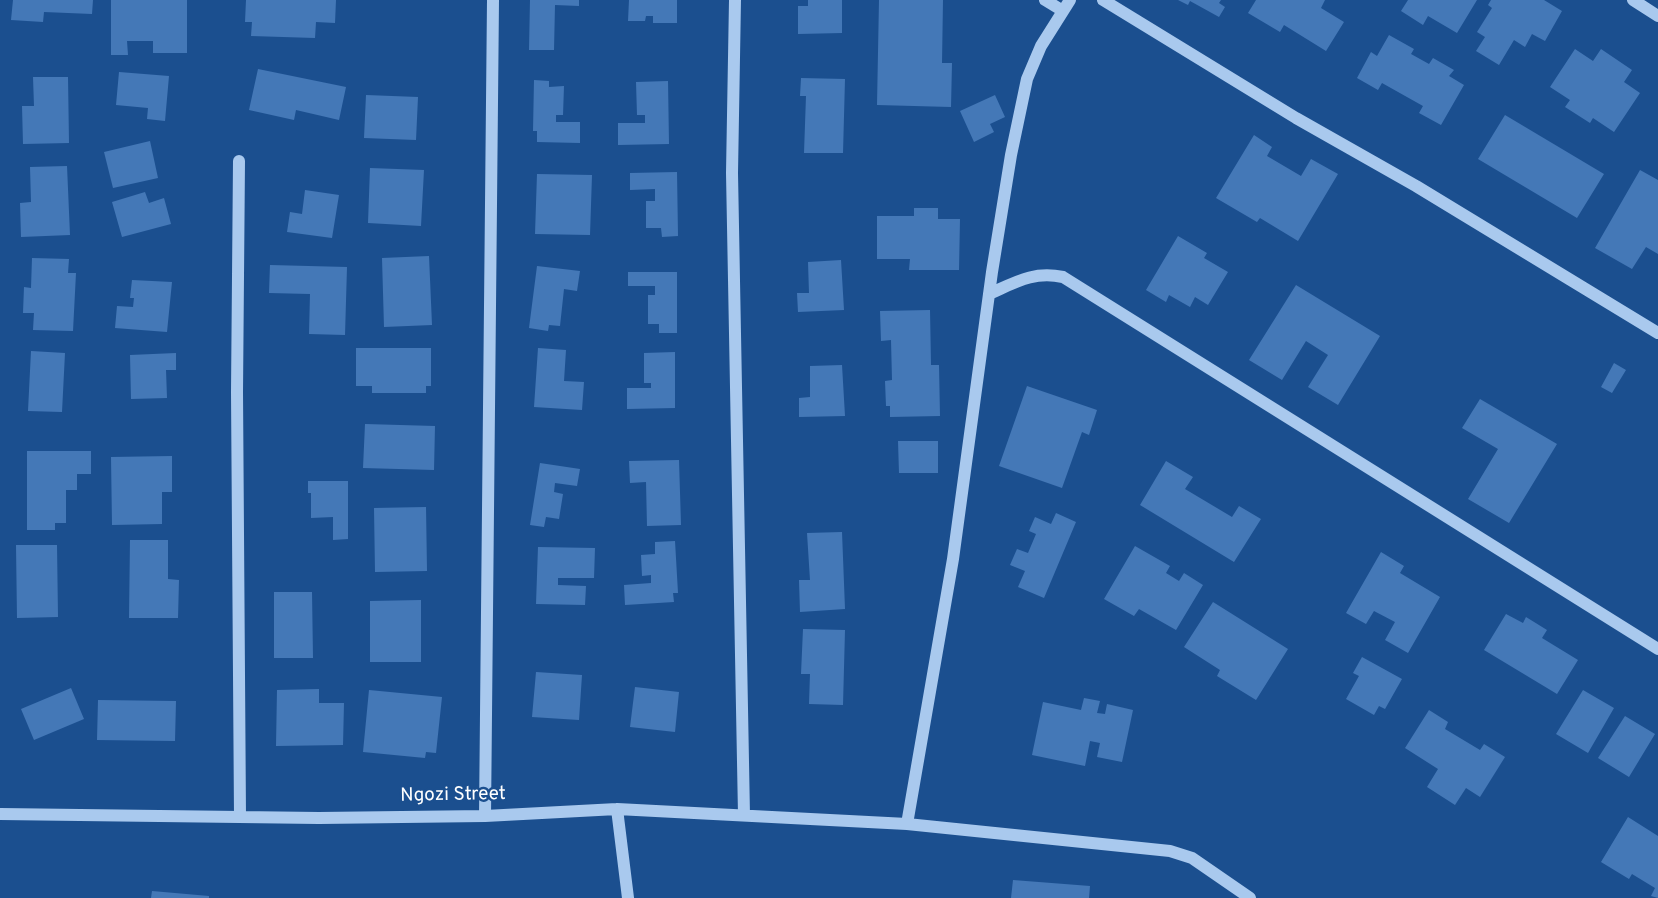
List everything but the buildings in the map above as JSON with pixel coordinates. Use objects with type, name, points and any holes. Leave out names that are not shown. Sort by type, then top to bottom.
[{"type":"street","points":[[485,816],[493,0]]},
{"type":"street","points":[[735,0],[732,173],[744,815]]},
{"type":"street","points":[[907,824],[953,559],[1011,155],[1027,79],[1041,46],[1067,6],[1045,0]]},
{"type":"street","points":[[1103,0],[1658,333]]},
{"type":"street","points":[[1633,0],[1658,16]]},
{"type":"street","points":[[239,161],[237,406],[240,816]]},
{"type":"street","points":[[989,294],[1029,276],[1063,276],[1658,649]]},
{"type":"street","points":[[617,809],[628,898]]},
{"type":"street","name":"Ngozi Street","points":[[0,814],[485,816],[617,809],[907,824],[1170,851],[1192,859],[1250,898]]}]
